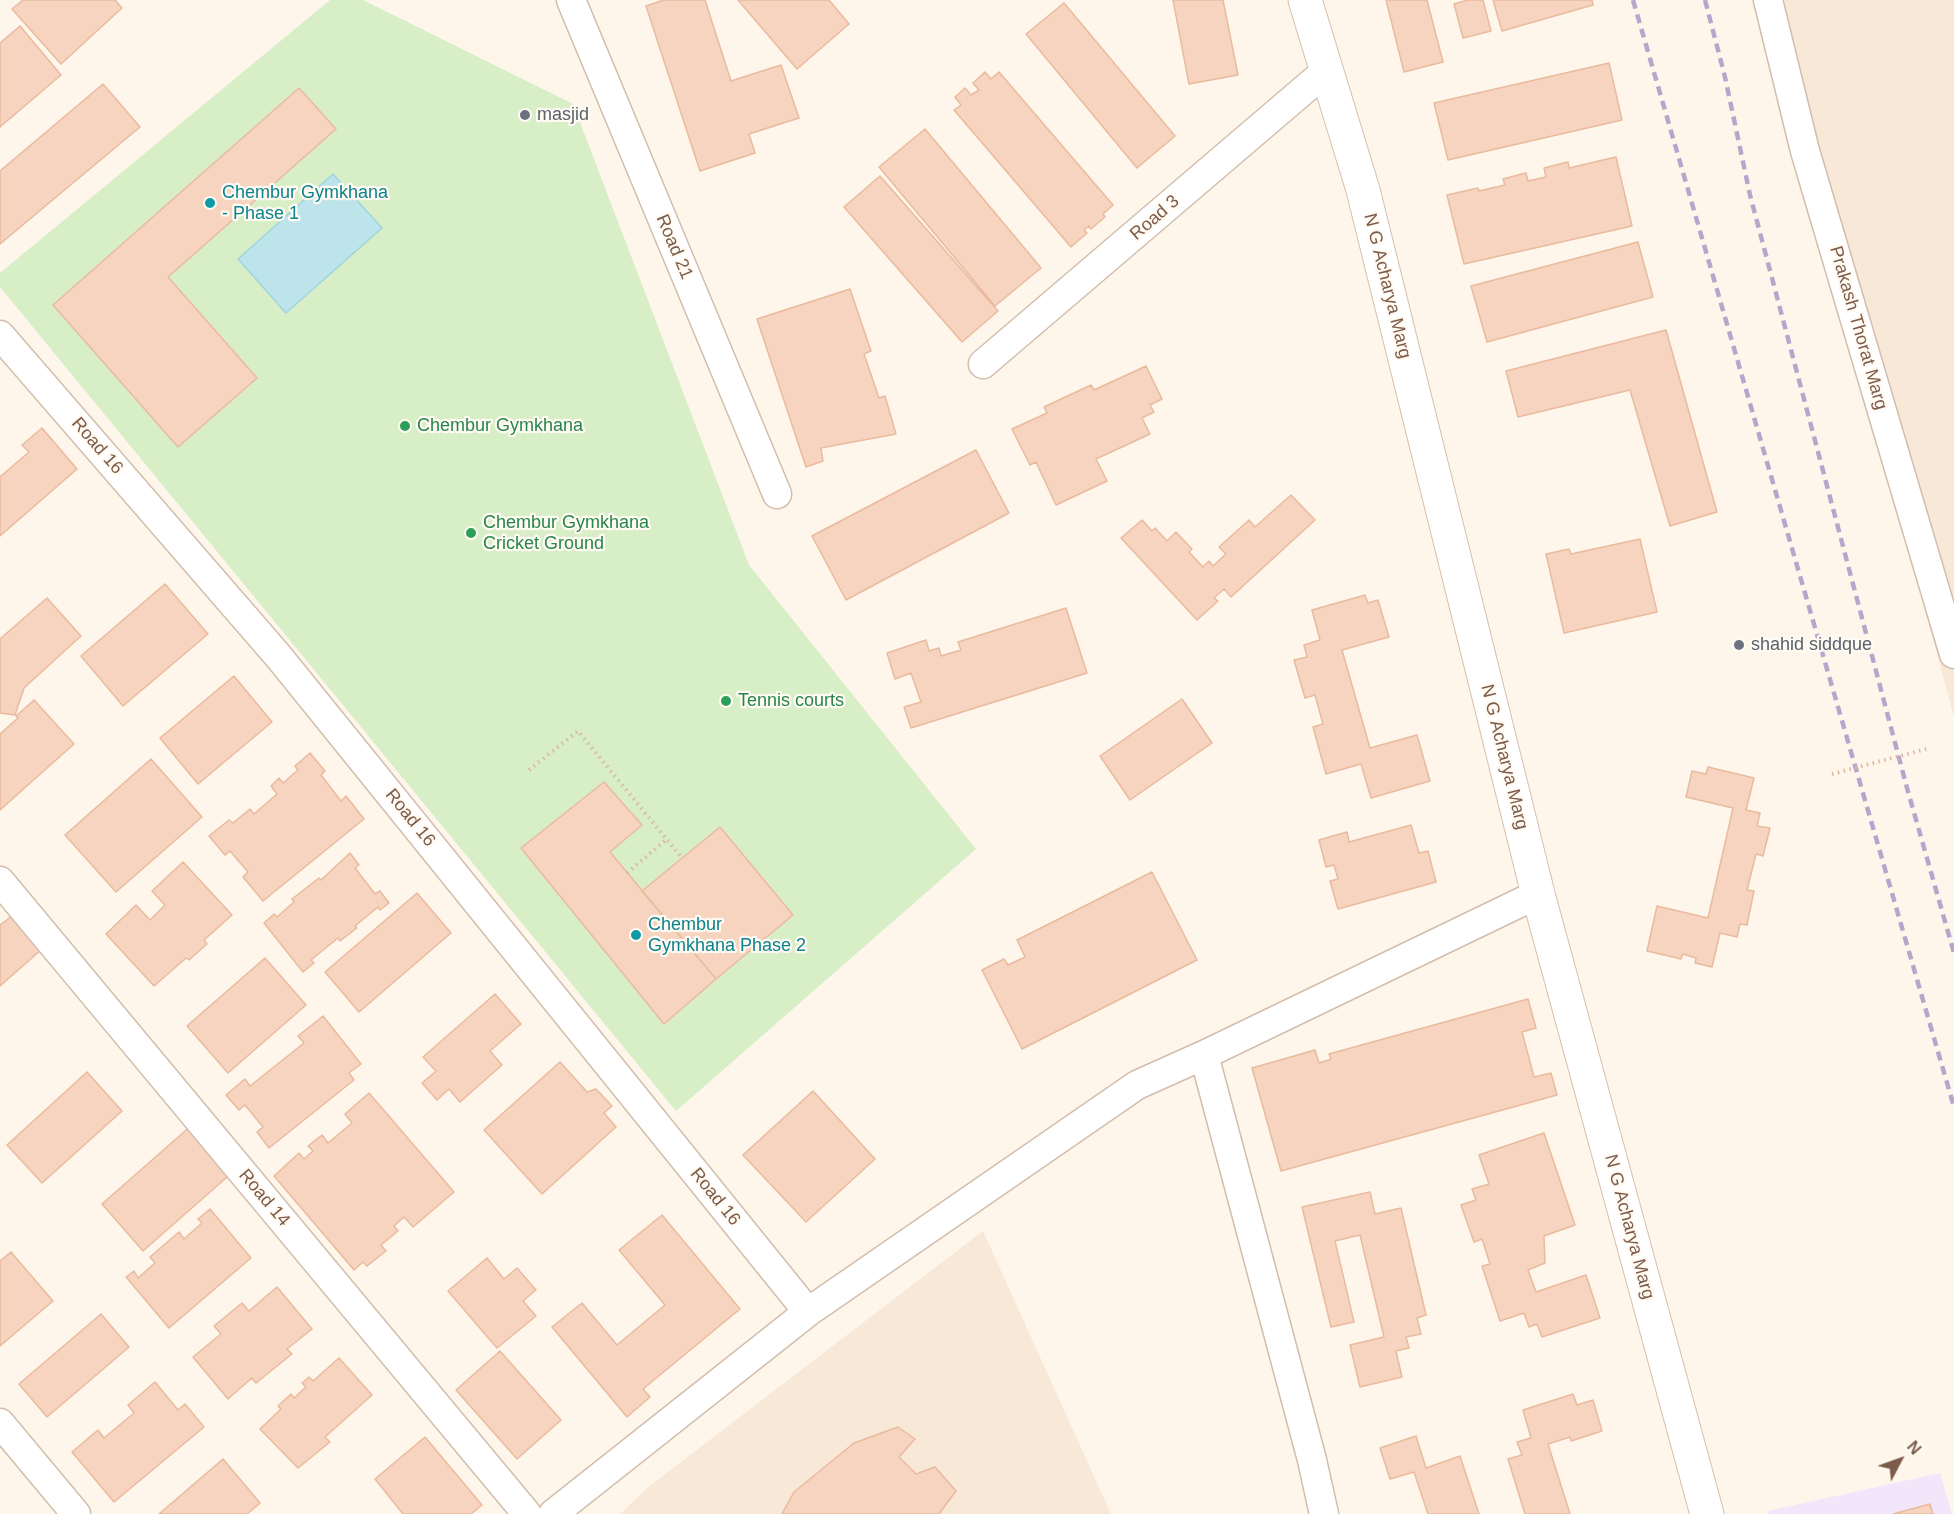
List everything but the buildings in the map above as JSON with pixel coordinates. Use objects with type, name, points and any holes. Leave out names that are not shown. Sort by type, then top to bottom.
[{"type":"main road","name":"N G Acharya Marg","points":[[1305,0],[1363,190],[1538,894],[1707,1514]]},
{"type":"street","name":"Road 21","points":[[571,0],[777,494]]},
{"type":"street","name":"Prakash Thorat Marg","points":[[1768,0],[1805,151],[1954,654]]},
{"type":"street","name":"Road 3","points":[[983,364],[1326,71]]},
{"type":"street","name":"Road 16","points":[[0,334],[279,657],[808,1312]]},
{"type":"street","name":"Road 14","points":[[0,881],[527,1514]]},
{"type":"street","points":[[553,1514],[808,1312],[1137,1085],[1538,894]]},
{"type":"street","points":[[1204,1055],[1312,1460],[1324,1514]]},
{"type":"street","points":[[0,1423],[76,1514]]},
{"type":"path","points":[[529,770],[578,731],[682,858]]},
{"type":"path","points":[[1832,774],[1930,748]]},
{"type":"path","points":[[627,873],[667,839]]},
{"type":"shaded area","points":[[1760,0],[1954,0],[1954,717]]},
{"type":"shaded area","points":[[983,1231],[1111,1514],[620,1514],[647,1488]]},
{"type":"shaded area","points":[[1940,1473],[1952,1514],[1769,1514],[1768,1511]]},
{"type":"green space","name":"Chembur Gymkhana","points":[[330,0],[363,0],[573,104],[749,565],[976,849],[676,1111],[0,287],[0,273]]},
{"type":"water","points":[[333,174],[382,228],[286,313],[238,259]]},
{"type":"railway","points":[[1633,0],[1954,1107]]},
{"type":"railway","points":[[1705,0],[1725,77],[1750,195],[1907,788],[1954,953]]},
{"type":"place","name":"masjid","points":[[525,115]]},
{"type":"place","name":"Chembur Gymkhana - Phase 1","points":[[210,203]]},
{"type":"place","name":"Chembur Gymkhana","points":[[405,426]]},
{"type":"place","name":"Chembur Gymkhana Cricket Ground","points":[[471,533]]},
{"type":"place","name":"shahid siddque","points":[[1739,645]]},
{"type":"place","name":"Tennis courts","points":[[726,701]]},
{"type":"place","name":"Chembur Gymkhana Phase 2","points":[[636,935]]}]
